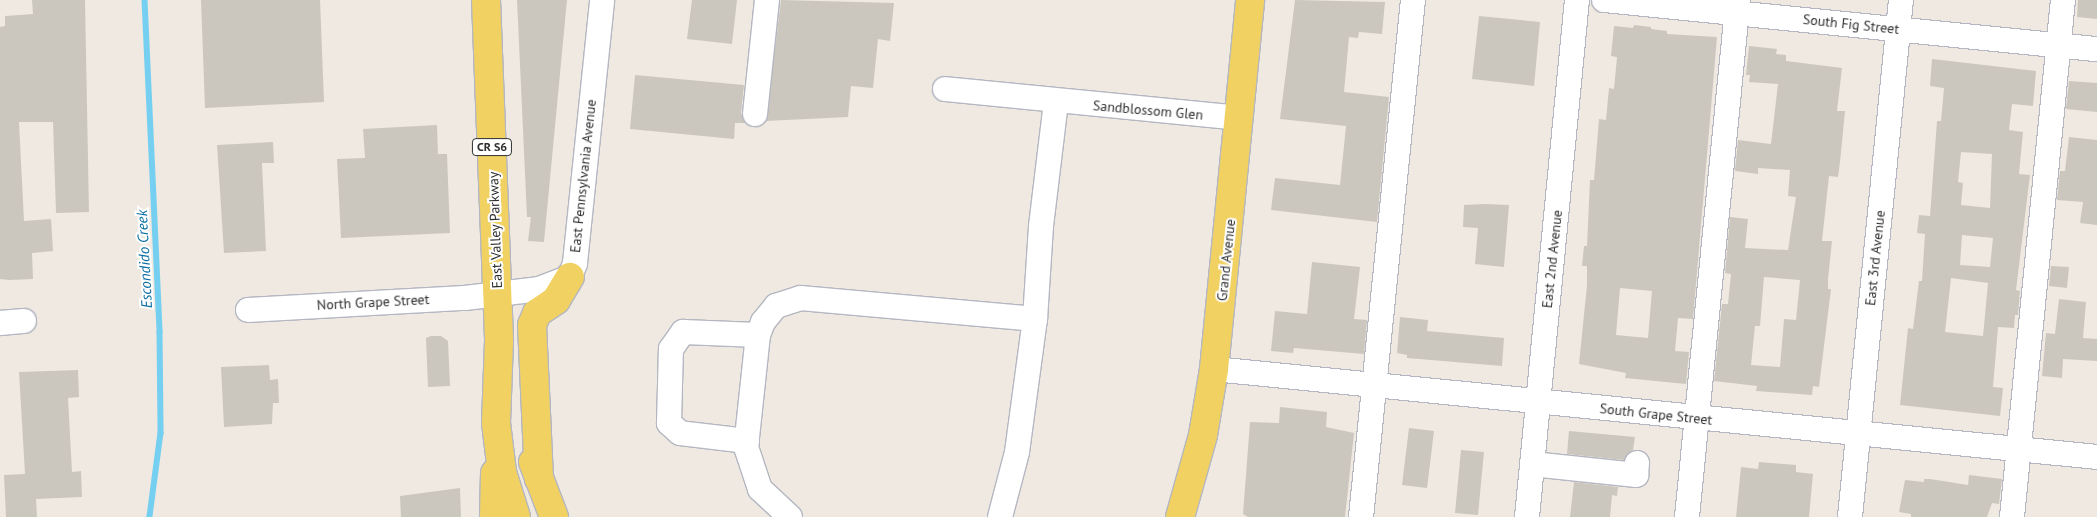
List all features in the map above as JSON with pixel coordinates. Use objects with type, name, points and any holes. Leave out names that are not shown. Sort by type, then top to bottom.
[{"type":"main road","name":"East Valley Parkway","points":[[486,0],[499,340],[497,440],[502,472],[516,517]]},
{"type":"main road","name":"Grand Avenue","points":[[1180,517],[1202,435],[1214,369],[1250,0]]},
{"type":"main road","points":[[539,478],[532,325],[537,312],[556,300],[570,277]]},
{"type":"main road","name":"East Valley Parkway","points":[[499,340],[539,478],[554,517]]},
{"type":"main road","points":[[1196,517],[1202,435]]},
{"type":"main road","points":[[494,517],[497,440]]},
{"type":"street","name":"East Pennsylvania Avenue","points":[[570,277],[575,263],[602,0]]},
{"type":"street","points":[[755,114],[767,0]]},
{"type":"street","points":[[1361,517],[1413,0]]},
{"type":"street","name":"East 2nd Avenue","points":[[1526,517],[1577,0]]},
{"type":"street","name":"South Fig Street","points":[[1604,0],[1738,7],[1898,29],[2097,49]]},
{"type":"street","name":"East 3rd Avenue","points":[[1850,517],[1901,0]]},
{"type":"street","points":[[2012,517],[2063,0]]},
{"type":"street","points":[[1687,517],[1738,7]]},
{"type":"street","name":"Sandblossom Glen","points":[[945,89],[1056,102],[1239,118]]},
{"type":"street","points":[[1000,517],[1018,452],[1035,319],[1041,226],[1056,102]]},
{"type":"street","points":[[497,294],[539,289],[570,277]]},
{"type":"street","name":"North Grape Street","points":[[248,310],[497,294]]},
{"type":"street","points":[[790,517],[760,489],[746,447],[758,335],[763,322],[776,306],[801,298],[1035,319]]},
{"type":"street","points":[[0,322],[24,321]]},
{"type":"street","points":[[747,440],[680,433],[669,423],[671,349],[683,332],[758,335]]},
{"type":"street","name":"South Grape Street","points":[[1214,369],[2097,458]]},
{"type":"street","points":[[1532,464],[1636,475],[1637,463]]},
{"type":"building","points":[[32,0],[85,0],[89,212],[56,213],[53,122],[19,122],[24,221],[51,219],[53,251],[32,253],[33,279],[9,280],[0,279],[0,27],[5,26],[5,16],[33,14]]},
{"type":"building","points":[[201,0],[320,0],[324,102],[205,108]]},
{"type":"building","points":[[517,0],[567,0],[544,242],[528,241],[531,217],[527,217]]},
{"type":"building","points":[[692,0],[737,0],[732,44],[687,39]]},
{"type":"building","points":[[781,0],[894,3],[890,41],[878,39],[873,88],[851,86],[848,117],[766,121]]},
{"type":"building","points":[[1295,0],[1385,2],[1382,34],[1359,32],[1358,38],[1349,37],[1344,92],[1389,97],[1377,222],[1271,210],[1275,178],[1340,185],[1346,126],[1280,119]]},
{"type":"building","points":[[2078,0],[2097,0],[2097,19],[2077,17]]},
{"type":"building","points":[[1479,16],[1540,22],[1534,86],[1472,79]]},
{"type":"building","points":[[1634,25],[1667,31],[1667,34],[1717,37],[1693,319],[1678,318],[1675,351],[1689,352],[1686,384],[1625,378],[1626,373],[1579,364],[1587,285],[1587,266],[1582,266],[1584,246],[1587,246],[1590,180],[1594,180],[1599,119],[1606,120],[1609,88],[1614,89],[1617,57],[1611,56],[1614,26],[1633,28]],"holes":[[[1620,288],[1652,291],[1648,338],[1616,335]]]},
{"type":"building","points":[[1749,46],[1777,49],[1776,54],[1786,55],[1786,61],[1842,68],[1837,111],[1845,111],[1840,162],[1838,177],[1829,176],[1822,241],[1832,241],[1828,279],[1828,289],[1831,289],[1819,387],[1813,386],[1812,395],[1756,391],[1757,386],[1714,381],[1722,304],[1728,304],[1731,274],[1725,273],[1730,217],[1748,219],[1745,248],[1788,250],[1796,197],[1788,196],[1790,170],[1758,168],[1758,174],[1735,171],[1738,140],[1771,144],[1778,84],[1749,82],[1750,75],[1746,75]],"holes":[[[1764,277],[1800,280],[1796,320],[1784,319],[1780,367],[1751,365],[1755,326],[1760,326]]]},
{"type":"building","points":[[1932,59],[2036,71],[2033,106],[2012,104],[2009,130],[2023,132],[2019,174],[2030,175],[2016,290],[2020,291],[2018,315],[2015,315],[2014,328],[1998,327],[1993,387],[2003,388],[2000,416],[1900,405],[1908,328],[1913,329],[1919,281],[1922,281],[1925,234],[1917,233],[1919,215],[1930,216],[1937,121],[1941,121],[1944,88],[1930,86]],"holes":[[[1961,152],[1992,154],[1990,208],[1961,205],[1963,183],[1958,182]],[[1962,235],[1993,238],[1990,267],[1960,265]],[[1951,278],[1988,283],[1983,336],[1945,332]]]},
{"type":"building","points":[[635,75],[744,85],[741,113],[745,123],[735,123],[734,139],[630,129]]},
{"type":"building","points":[[2069,81],[2097,83],[2097,112],[2066,109]]},
{"type":"building","points":[[437,125],[438,154],[447,154],[450,233],[341,238],[337,159],[365,158],[363,129]]},
{"type":"building","points":[[2069,137],[2097,140],[2097,225],[2080,223],[2083,202],[2057,200],[2060,171],[2065,171]]},
{"type":"building","points":[[273,142],[274,163],[262,163],[266,251],[224,253],[217,145]]},
{"type":"building","points":[[1464,205],[1509,205],[1504,267],[1475,264],[1478,228],[1463,227]]},
{"type":"building","points":[[1312,262],[1360,267],[1354,319],[1367,320],[1364,354],[1294,348],[1293,353],[1271,351],[1275,311],[1307,314]]},
{"type":"building","points":[[2051,266],[2069,267],[2067,288],[2049,286]]},
{"type":"building","points":[[2059,299],[2086,302],[2083,338],[2097,339],[2097,361],[2063,359],[2062,378],[2042,376],[2046,333],[2055,334]]},
{"type":"building","points":[[1400,317],[1428,320],[1427,331],[1504,338],[1502,366],[1407,358],[1407,355],[1397,353]]},
{"type":"building","points":[[441,336],[448,341],[450,386],[428,387],[426,338]]},
{"type":"building","points":[[269,365],[270,380],[278,379],[279,403],[273,403],[272,424],[224,427],[221,367]]},
{"type":"building","points":[[78,370],[79,397],[68,398],[72,472],[81,471],[82,497],[36,499],[37,517],[6,517],[4,475],[25,474],[19,372]]},
{"type":"building","points":[[1280,407],[1327,412],[1326,427],[1354,433],[1345,517],[1248,517],[1243,514],[1250,422],[1279,423]]},
{"type":"building","points":[[1409,428],[1434,431],[1427,488],[1402,485]]},
{"type":"building","points":[[1569,431],[1635,437],[1633,450],[1624,460],[1567,454]]},
{"type":"building","points":[[1461,450],[1484,452],[1478,515],[1455,513]]},
{"type":"building","points":[[1759,462],[1796,465],[1796,472],[1813,474],[1809,517],[1736,517],[1741,467],[1758,469]]},
{"type":"building","points":[[1969,475],[2002,479],[1999,504],[1992,503],[1987,517],[1911,517],[1911,514],[1899,512],[1905,480],[1924,482],[1924,479],[1930,479],[1968,485]]},
{"type":"building","points":[[1574,482],[1618,487],[1617,496],[1612,495],[1610,517],[1570,517]]},
{"type":"building","points":[[460,488],[461,517],[401,517],[400,496]]},
{"type":"waterway","name":"Escondido Creek","points":[[145,0],[160,332],[161,433],[150,517]]}]
